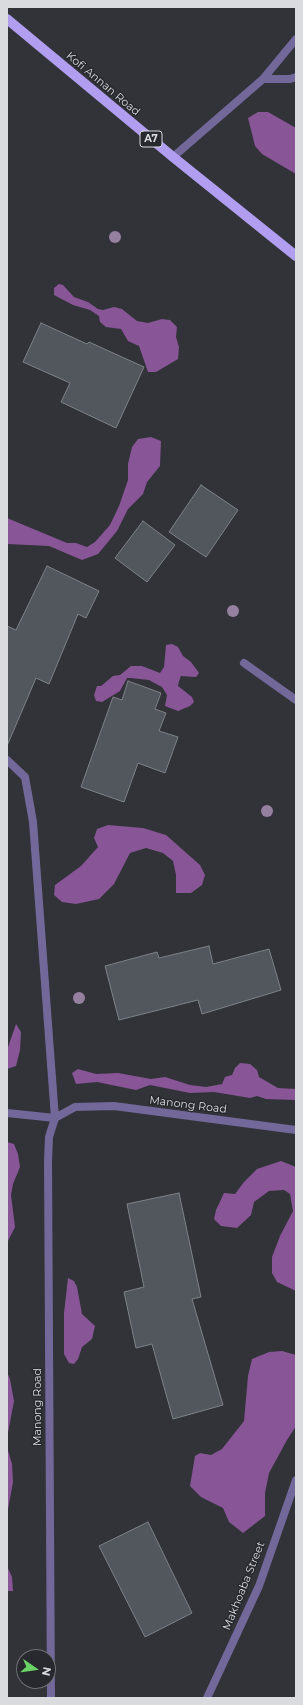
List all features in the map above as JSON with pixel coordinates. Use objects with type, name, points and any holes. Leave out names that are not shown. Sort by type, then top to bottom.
[{"type":"main road","name":"Kofi Annan Road","points":[[7,19],[172,157],[296,256]]},
{"type":"street","points":[[172,157],[263,79],[296,39]]},
{"type":"street","points":[[263,79],[290,79],[296,77]]},
{"type":"street","points":[[244,663],[296,700]]},
{"type":"street","points":[[7,760],[25,777],[33,822],[55,1118],[7,1113]]},
{"type":"street","name":"Manong Road","points":[[51,1698],[48,1161],[49,1137],[55,1118],[75,1108],[114,1106],[296,1130]]},
{"type":"street","name":"Makhoaba Street","points":[[207,1698],[258,1586],[296,1480]]},
{"type":"shaded area","points":[[258,112],[268,112],[296,128],[296,174],[262,154],[255,146],[248,118]]},
{"type":"shaded area","points":[[59,284],[63,285],[74,297],[88,302],[98,309],[103,310],[114,307],[122,309],[137,321],[148,323],[162,319],[170,320],[177,327],[176,337],[179,347],[178,359],[156,372],[148,372],[139,346],[128,341],[121,329],[106,327],[100,322],[99,316],[90,310],[73,305],[54,295],[54,288]]},
{"type":"shaded area","points":[[151,437],[161,441],[160,466],[147,482],[143,494],[128,509],[117,531],[98,554],[82,560],[49,546],[7,544],[7,518],[67,543],[76,543],[87,547],[95,542],[110,525],[119,506],[128,480],[128,464],[132,447],[138,439]]},
{"type":"shaded area","points":[[172,644],[178,647],[183,656],[191,662],[199,673],[196,677],[181,676],[179,681],[178,686],[192,697],[194,702],[190,706],[178,711],[165,706],[167,695],[162,687],[149,680],[131,678],[127,678],[120,691],[102,702],[96,701],[94,695],[97,686],[101,686],[113,676],[120,675],[131,666],[142,666],[160,673],[164,667],[166,645]]},
{"type":"shaded area","points":[[108,825],[143,828],[166,835],[200,865],[205,875],[202,885],[191,893],[176,893],[176,875],[173,861],[163,853],[146,848],[130,853],[114,884],[99,899],[76,904],[62,902],[54,895],[55,885],[81,866],[98,847],[94,838],[97,829]]},
{"type":"shaded area","points":[[16,1024],[21,1032],[20,1050],[16,1066],[7,1069],[7,1050]]},
{"type":"shaded area","points":[[240,1063],[250,1064],[257,1070],[259,1077],[278,1088],[296,1089],[296,1100],[266,1099],[257,1096],[250,1098],[214,1092],[190,1093],[150,1085],[136,1090],[97,1082],[76,1084],[72,1073],[78,1069],[96,1074],[118,1073],[151,1079],[165,1077],[190,1085],[206,1087],[222,1084],[225,1077],[232,1075],[235,1068]]},
{"type":"shaded area","points":[[7,1142],[14,1144],[18,1154],[20,1167],[13,1184],[11,1195],[15,1227],[7,1243]]},
{"type":"shaded area","points":[[281,1161],[296,1167],[296,1291],[277,1282],[272,1273],[272,1257],[280,1236],[293,1211],[290,1194],[284,1190],[269,1191],[254,1202],[251,1215],[237,1228],[221,1226],[214,1219],[216,1210],[224,1193],[235,1194],[257,1169]]},
{"type":"shaded area","points":[[68,1278],[74,1281],[77,1287],[82,1314],[95,1326],[92,1339],[82,1347],[78,1359],[74,1364],[69,1363],[64,1354],[64,1313]]},
{"type":"shaded area","points":[[282,1351],[296,1355],[296,1426],[269,1473],[265,1493],[265,1516],[243,1533],[229,1522],[223,1508],[201,1497],[190,1486],[195,1456],[200,1453],[211,1455],[222,1449],[244,1421],[248,1376],[252,1359],[269,1352]]},
{"type":"shaded area","points":[[7,1372],[10,1379],[14,1401],[7,1438]]},
{"type":"shaded area","points":[[7,1447],[12,1464],[13,1482],[7,1515]]},
{"type":"shaded area","points":[[7,1566],[12,1577],[13,1591],[7,1591]]},
{"type":"building","points":[[41,323],[87,344],[89,342],[144,367],[116,428],[61,402],[70,383],[23,362]]},
{"type":"building","points":[[201,485],[238,510],[206,557],[169,532]]},
{"type":"building","points":[[143,521],[175,545],[147,582],[115,558]]},
{"type":"building","points":[[47,566],[99,591],[86,618],[78,614],[49,684],[36,678],[7,746],[7,626],[16,630]]},
{"type":"building","points":[[128,681],[161,693],[155,709],[166,713],[159,731],[178,737],[165,773],[138,763],[124,802],[81,787],[113,697],[122,700]]},
{"type":"building","points":[[209,946],[213,964],[269,949],[281,990],[202,1014],[198,1000],[119,1020],[105,966],[157,952],[159,958]]},
{"type":"building","points":[[179,1193],[201,1297],[192,1299],[223,1405],[173,1419],[152,1344],[136,1348],[124,1292],[144,1287],[127,1204]]},
{"type":"building","points":[[148,1522],[192,1613],[145,1637],[99,1546]]}]
